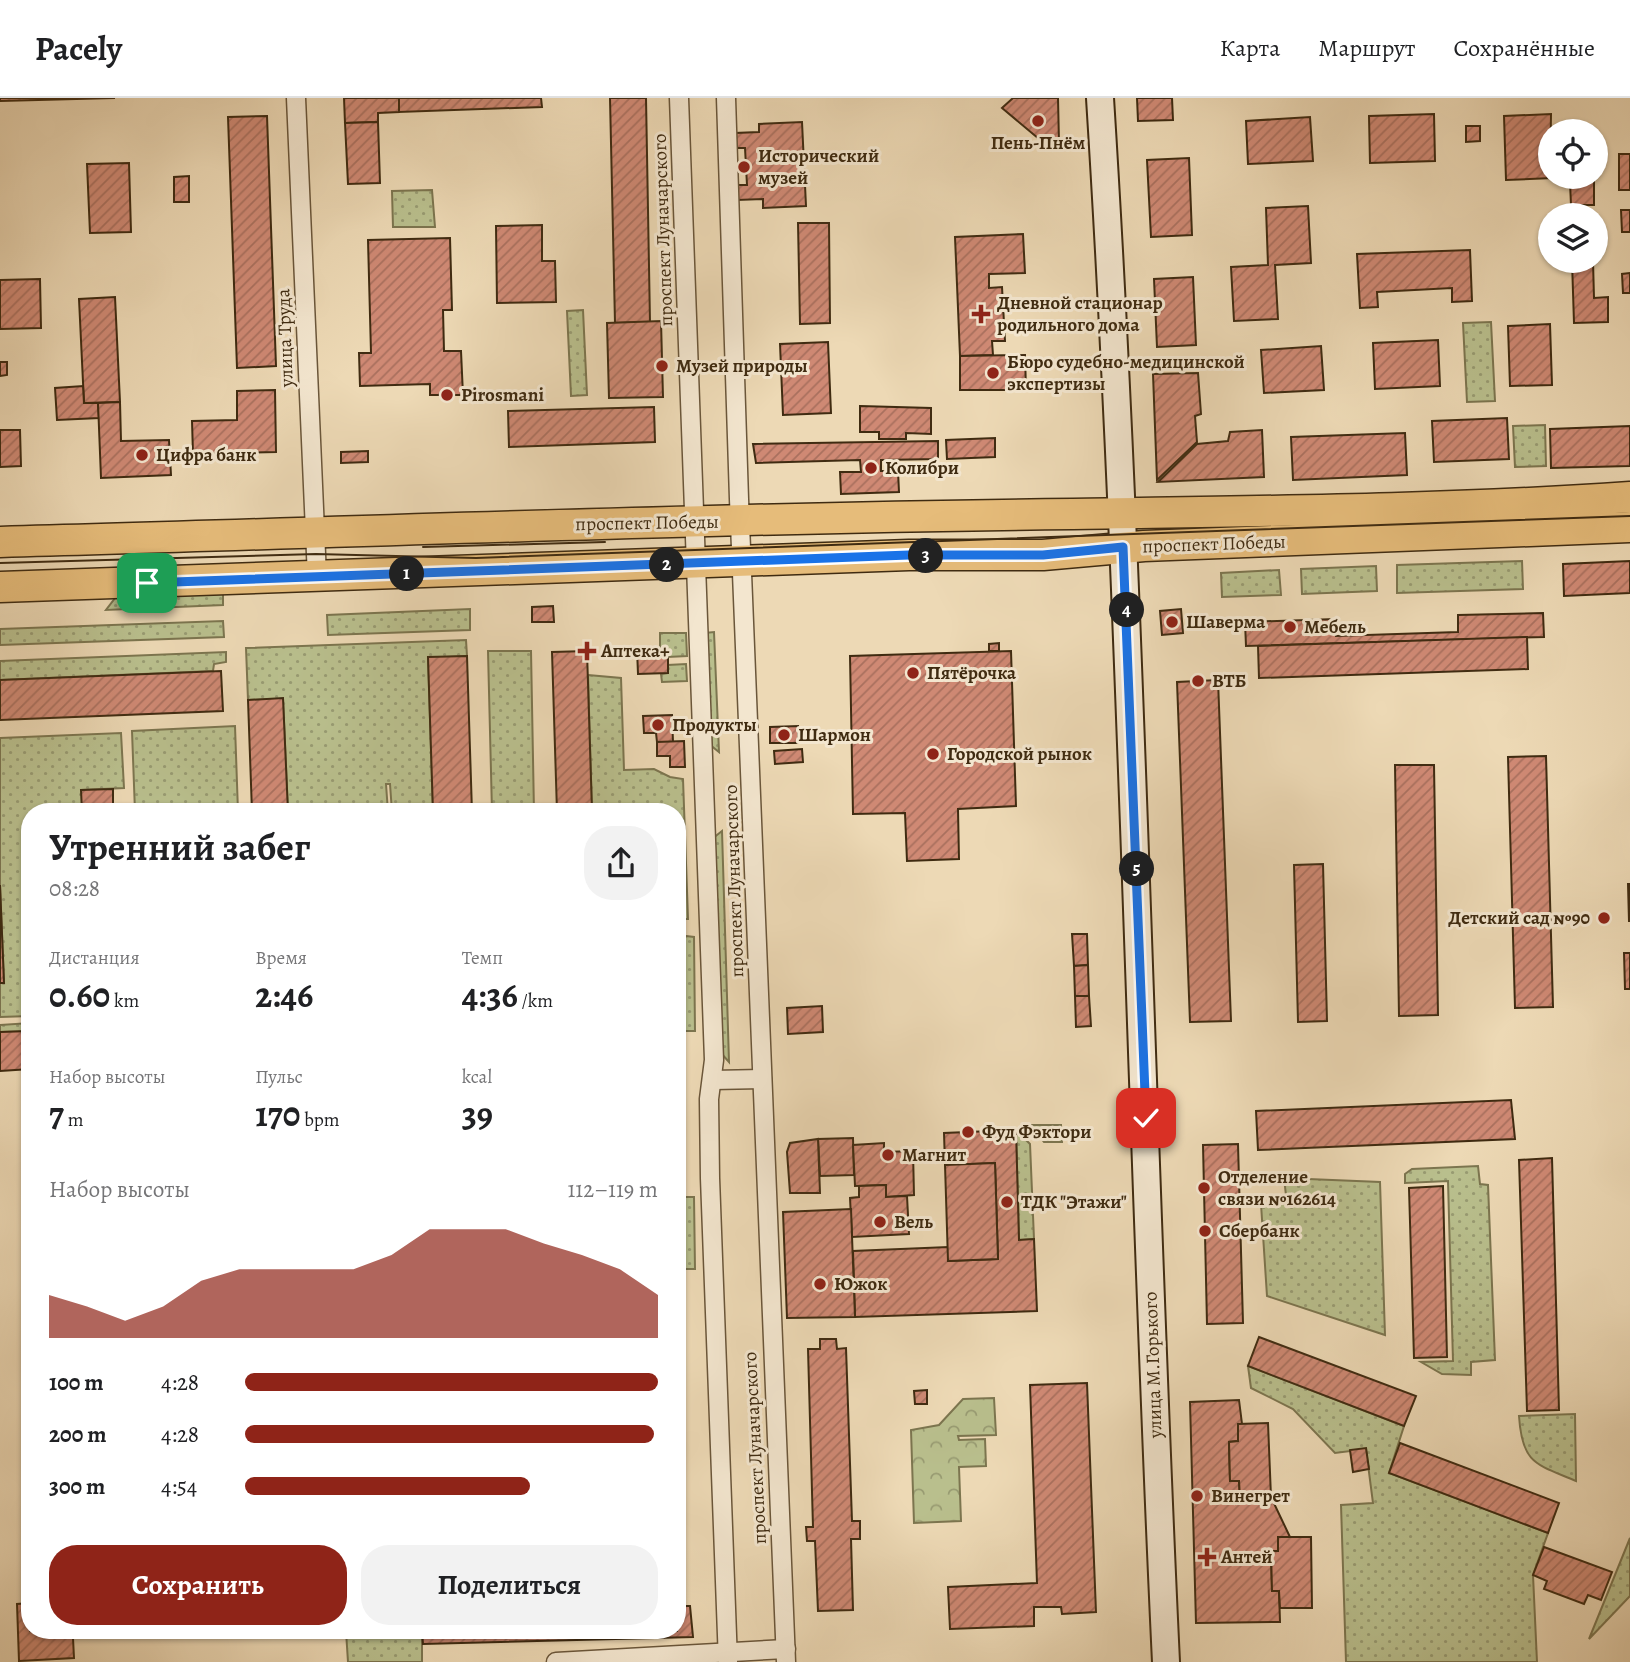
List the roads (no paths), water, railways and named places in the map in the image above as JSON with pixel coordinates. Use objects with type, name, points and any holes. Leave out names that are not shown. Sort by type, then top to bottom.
[{"type":"main road","name":"проспект Победы","points":[[0,542],[314,530],[1539,503],[1630,497]]},
{"type":"main road","name":"проспект Победы","points":[[0,587],[909,555],[1043,555],[1123,547],[1630,527]]},
{"type":"street","name":"улица Труда","points":[[296,98],[317,577]]},
{"type":"street","name":"проспект Луначарского","points":[[679,98],[713,1080],[709,1099],[710,1178],[728,1657]]},
{"type":"street","name":"проспект Луначарского","points":[[726,98],[740,522],[786,1656]]},
{"type":"street","name":"улица М.Горького","points":[[1100,98],[1123,547],[1144,1068],[1153,1387],[1166,1662]]},
{"type":"street","points":[[713,1080],[762,1079]]},
{"type":"street","points":[[556,1662],[786,1656]]},
{"type":"tram line","points":[[0,563],[316,554],[476,558],[1630,516]]},
{"type":"tram line","points":[[423,547],[605,542]]},
{"type":"place","name":"Пень-Пнём","points":[[1038,121]]},
{"type":"place","name":"Исторический музей","points":[[744,167]]},
{"type":"place","name":"Дневной стационар родильного дома","points":[[981,314]]},
{"type":"place","name":"Музей природы","points":[[662,366]]},
{"type":"place","name":"Бюро судебно-медицинской экспертизы","points":[[993,373]]},
{"type":"place","name":"Pirosmani","points":[[447,395]]},
{"type":"place","name":"Цифра банк","points":[[142,455]]},
{"type":"place","name":"Колибри","points":[[871,468]]},
{"type":"place","name":"Шаверма","points":[[1172,622]]},
{"type":"place","name":"Мебель","points":[[1290,627]]},
{"type":"place","name":"Аптека+","points":[[587,651]]},
{"type":"place","name":"Пятёрочка","points":[[913,673]]},
{"type":"place","name":"ВТБ","points":[[1198,681]]},
{"type":"place","name":"Продукты","points":[[658,725]]},
{"type":"place","name":"Шармон","points":[[784,735]]},
{"type":"place","name":"Городской рынок","points":[[933,754]]},
{"type":"place","name":"Детский сад №90","points":[[1604,918]]},
{"type":"place","name":"Фуд Фэктори","points":[[968,1132]]},
{"type":"place","name":"Магнит","points":[[888,1155]]},
{"type":"place","name":"Отделение связи №162614","points":[[1204,1188]]},
{"type":"place","name":"ТДК \"Этажи\"","points":[[1007,1202]]},
{"type":"place","name":"Вель","points":[[880,1222]]},
{"type":"place","name":"Сбербанк","points":[[1205,1231]]},
{"type":"place","name":"Южок","points":[[820,1284]]},
{"type":"place","name":"Винегрет","points":[[1197,1496]]},
{"type":"place","name":"Антей","points":[[1207,1557]]}]
